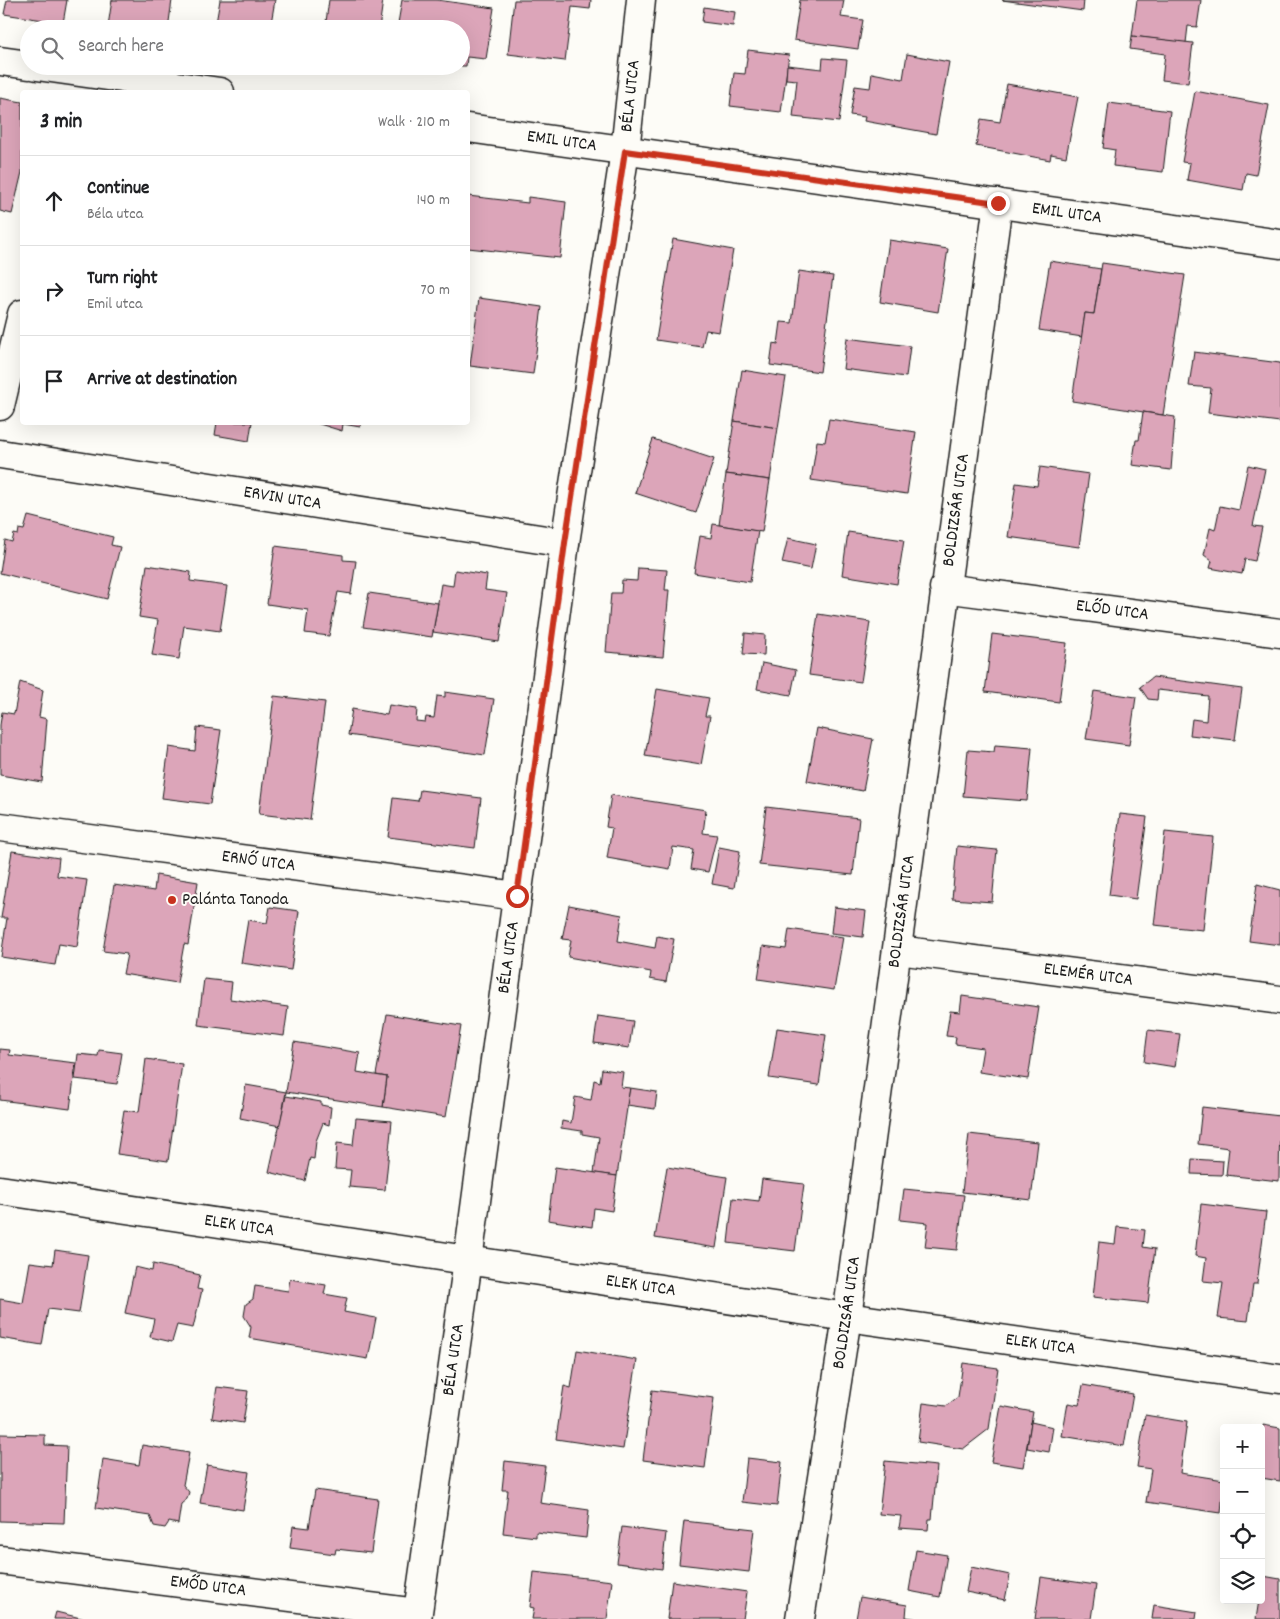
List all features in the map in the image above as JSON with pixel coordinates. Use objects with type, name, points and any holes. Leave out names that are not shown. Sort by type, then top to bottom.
[{"type":"street","name":"BÉLA UTCA","points":[[417,1616],[468,1260],[565,543],[625,151],[641,0]]},
{"type":"street","points":[[0,61],[20,64]]},
{"type":"street","points":[[61,75],[80,82],[192,90]]},
{"type":"street","name":"EMIL UTCA","points":[[470,128],[1280,244]]},
{"type":"street","name":"BOLDIZSÁR UTCA","points":[[800,1619],[847,1317],[898,950],[944,588],[998,203]]},
{"type":"street","points":[[0,406],[20,322]]},
{"type":"street","name":"ERVIN UTCA","points":[[0,454],[565,543]]},
{"type":"street","name":"ELŐD UTCA","points":[[944,588],[1280,633]]},
{"type":"street","name":"ERNŐ UTCA","points":[[0,827],[517,896]]},
{"type":"street","name":"ELEMÉR UTCA","points":[[898,950],[1280,1000]]},
{"type":"street","name":"ELEK UTCA","points":[[0,1190],[847,1317],[1280,1379]]},
{"type":"street","name":"EMŐD UTCA","points":[[0,1560],[417,1616]]},
{"type":"building","points":[[7,0],[67,0],[64,20],[43,20],[4,14]]},
{"type":"building","points":[[112,0],[172,0],[169,20],[109,20]]},
{"type":"building","points":[[220,0],[275,0],[272,20],[217,20]]},
{"type":"building","points":[[329,0],[383,0],[380,20],[326,20]]},
{"type":"building","points":[[402,0],[437,0],[494,8],[486,59],[470,57],[470,20],[399,20]]},
{"type":"building","points":[[514,0],[591,0],[590,9],[572,7],[565,61],[508,54]]},
{"type":"building","points":[[800,0],[844,0],[841,17],[863,20],[858,49],[794,40]]},
{"type":"building","points":[[1002,0],[1084,0],[1083,11]]},
{"type":"building","points":[[1137,0],[1201,0],[1197,27],[1188,26],[1186,43],[1132,36]]},
{"type":"building","points":[[704,7],[735,12],[733,26],[702,22]]},
{"type":"building","points":[[1132,36],[1193,43],[1188,83],[1162,80],[1165,54],[1130,49]]},
{"type":"building","points":[[748,50],[789,55],[781,112],[730,106],[734,73],[745,74]]},
{"type":"building","points":[[907,54],[949,62],[936,134],[864,121],[865,117],[850,115],[855,86],[870,88],[872,73],[903,79]]},
{"type":"building","points":[[823,58],[847,60],[839,122],[793,117],[797,80],[786,79],[787,65],[822,69]]},
{"type":"building","points":[[1007,84],[1078,97],[1066,157],[1051,154],[1050,160],[976,146],[981,119],[1000,122]]},
{"type":"building","points":[[1195,91],[1269,105],[1256,175],[1246,173],[1243,190],[1187,180],[1190,163],[1182,162]]},
{"type":"building","points":[[0,98],[20,102],[20,180],[12,214],[0,211]]},
{"type":"building","points":[[1109,103],[1170,111],[1163,172],[1113,166],[1115,150],[1103,148]]},
{"type":"building","points":[[470,196],[528,203],[528,197],[566,202],[560,258],[470,248]]},
{"type":"building","points":[[673,239],[733,250],[719,332],[706,330],[702,347],[656,340]]},
{"type":"building","points":[[889,240],[948,249],[938,312],[880,302]]},
{"type":"building","points":[[1050,261],[1101,269],[1094,314],[1085,313],[1082,337],[1039,330]]},
{"type":"building","points":[[1102,263],[1185,275],[1163,415],[1072,401],[1085,313],[1094,314]]},
{"type":"building","points":[[799,271],[833,276],[820,372],[770,365],[773,343],[778,344],[781,322],[792,323]]},
{"type":"building","points":[[479,298],[542,307],[533,374],[470,366]]},
{"type":"building","points":[[847,338],[910,346],[906,377],[843,369]]},
{"type":"building","points":[[1194,352],[1280,363],[1280,422],[1208,413],[1211,388],[1189,386]]},
{"type":"building","points":[[742,370],[786,377],[778,428],[734,421]]},
{"type":"building","points":[[1143,412],[1175,417],[1171,470],[1132,465],[1136,440],[1139,440]]},
{"type":"building","points":[[829,419],[916,432],[907,494],[811,480],[817,441],[825,442]]},
{"type":"building","points":[[734,421],[778,428],[770,480],[726,474]]},
{"type":"building","points":[[217,425],[252,425],[249,441],[215,435]]},
{"type":"building","points":[[323,425],[343,425],[342,431]]},
{"type":"building","points":[[653,439],[714,459],[696,513],[635,493]]},
{"type":"building","points":[[1248,465],[1265,469],[1253,526],[1262,527],[1255,561],[1245,559],[1242,574],[1210,568],[1212,561],[1204,555],[1210,528],[1215,530],[1220,506],[1239,510]]},
{"type":"building","points":[[1040,467],[1089,474],[1079,547],[1008,537],[1016,483],[1037,486]]},
{"type":"building","points":[[726,474],[770,480],[762,532],[719,525]]},
{"type":"building","points":[[28,516],[113,537],[111,545],[120,547],[107,599],[0,573],[5,540],[12,542],[14,534],[18,535],[19,529],[24,530]]},
{"type":"building","points":[[713,524],[758,531],[750,582],[694,573],[700,536],[711,538]]},
{"type":"building","points":[[848,532],[904,540],[897,584],[842,575]]},
{"type":"building","points":[[788,538],[816,544],[811,569],[782,563]]},
{"type":"building","points":[[275,546],[343,555],[343,560],[356,561],[351,594],[338,592],[329,636],[305,633],[308,610],[267,604]]},
{"type":"building","points":[[147,565],[191,572],[190,581],[227,586],[220,631],[184,626],[179,659],[152,655],[158,620],[139,617]]},
{"type":"building","points":[[638,568],[667,570],[665,590],[669,590],[663,657],[606,652],[611,593],[621,593],[622,580],[637,581]]},
{"type":"building","points":[[455,570],[487,575],[485,590],[507,593],[499,642],[433,632],[441,584],[453,586]]},
{"type":"building","points":[[369,593],[438,603],[432,637],[363,627]]},
{"type":"building","points":[[818,614],[870,622],[861,682],[809,675]]},
{"type":"building","points":[[745,633],[765,635],[764,655],[743,654]]},
{"type":"building","points":[[992,634],[1067,643],[1059,702],[985,692]]},
{"type":"building","points":[[762,663],[796,670],[791,695],[757,689]]},
{"type":"building","points":[[1153,677],[1242,689],[1235,740],[1190,735],[1192,719],[1206,721],[1208,696],[1158,690],[1157,700],[1148,699],[1140,687]]},
{"type":"building","points":[[20,682],[43,690],[39,717],[47,719],[42,782],[0,775],[0,725],[2,712],[14,714]]},
{"type":"building","points":[[657,689],[709,698],[705,716],[710,716],[701,765],[645,756]]},
{"type":"building","points":[[1094,691],[1136,697],[1129,745],[1086,739]]},
{"type":"building","points":[[445,692],[494,699],[485,755],[348,735],[352,709],[387,715],[389,705],[417,709],[416,721],[425,722],[426,717],[434,718],[437,696],[445,697]]},
{"type":"building","points":[[274,696],[325,702],[310,820],[259,814]]},
{"type":"building","points":[[197,727],[221,730],[210,804],[162,798],[169,747],[195,751]]},
{"type":"building","points":[[817,728],[873,739],[863,791],[807,781]]},
{"type":"building","points":[[995,745],[1032,748],[1027,801],[963,796],[968,750],[994,752]]},
{"type":"building","points":[[420,790],[481,798],[475,848],[388,837],[393,798],[418,801]]},
{"type":"building","points":[[611,795],[706,810],[703,833],[717,835],[708,872],[691,869],[694,850],[673,847],[670,869],[607,858],[612,828],[606,827]]},
{"type":"building","points":[[766,807],[859,818],[853,875],[759,865]]},
{"type":"building","points":[[1120,814],[1147,817],[1136,899],[1109,895]]},
{"type":"building","points":[[1165,832],[1213,837],[1203,930],[1154,925]]},
{"type":"building","points":[[957,846],[997,850],[992,902],[952,899]]},
{"type":"building","points":[[719,847],[740,851],[734,888],[712,884]]},
{"type":"building","points":[[12,851],[59,858],[57,876],[87,880],[77,947],[59,944],[55,965],[1,957],[7,918],[1,918]]},
{"type":"building","points":[[156,875],[198,882],[188,945],[184,944],[177,983],[123,974],[127,954],[103,951],[114,885],[154,891]]},
{"type":"building","points":[[1257,884],[1280,890],[1280,945],[1249,941]]},
{"type":"building","points":[[569,905],[622,915],[618,941],[655,948],[657,936],[674,939],[666,982],[650,979],[651,972],[568,957],[571,940],[562,939]]},
{"type":"building","points":[[270,907],[299,911],[291,970],[241,963],[248,920],[267,923]]},
{"type":"building","points":[[834,907],[866,911],[863,937],[831,933]]},
{"type":"building","points":[[789,929],[843,937],[834,990],[758,979],[763,946],[786,949]]},
{"type":"building","points":[[204,979],[232,982],[230,999],[288,1007],[284,1036],[198,1025]]},
{"type":"building","points":[[962,996],[1039,1007],[1028,1079],[979,1072],[983,1048],[955,1044],[956,1037],[946,1036],[950,1011],[960,1012]]},
{"type":"building","points":[[387,1014],[461,1026],[446,1117],[383,1107],[387,1077],[376,1075]]},
{"type":"building","points":[[598,1016],[633,1021],[629,1048],[594,1043]]},
{"type":"building","points":[[777,1028],[826,1035],[819,1085],[769,1078]]},
{"type":"building","points":[[1148,1030],[1180,1034],[1175,1067],[1144,1062]]},
{"type":"building","points":[[294,1042],[360,1053],[357,1072],[387,1077],[383,1107],[286,1092]]},
{"type":"building","points":[[0,1049],[10,1050],[9,1055],[76,1063],[70,1109],[0,1100]]},
{"type":"building","points":[[99,1050],[122,1053],[117,1084],[75,1079],[78,1054],[98,1056]]},
{"type":"building","points":[[146,1059],[182,1064],[168,1161],[117,1154],[124,1110],[139,1112]]},
{"type":"building","points":[[602,1069],[623,1072],[621,1087],[630,1088],[617,1176],[594,1173],[599,1137],[582,1134],[582,1131],[561,1128],[562,1121],[571,1123],[575,1097],[591,1100],[594,1080],[600,1082]]},
{"type":"building","points":[[246,1085],[286,1092],[280,1126],[240,1118]]},
{"type":"building","points":[[630,1088],[657,1092],[655,1109],[627,1105]]},
{"type":"building","points":[[286,1096],[321,1102],[321,1105],[331,1107],[329,1125],[323,1123],[316,1141],[314,1159],[310,1158],[305,1181],[269,1172]]},
{"type":"building","points":[[1202,1107],[1280,1116],[1279,1181],[1226,1175],[1229,1148],[1198,1144]]},
{"type":"building","points":[[356,1118],[392,1121],[385,1190],[349,1187],[351,1170],[335,1169],[337,1143],[353,1145]]},
{"type":"building","points":[[969,1134],[1038,1142],[1031,1200],[962,1192]]},
{"type":"building","points":[[1192,1159],[1223,1161],[1222,1175],[1191,1174]]},
{"type":"building","points":[[555,1167],[617,1176],[612,1211],[594,1208],[592,1227],[548,1220]]},
{"type":"building","points":[[667,1167],[727,1177],[716,1248],[655,1238]]},
{"type":"building","points":[[762,1179],[804,1184],[795,1251],[728,1243],[733,1198],[759,1201]]},
{"type":"building","points":[[904,1189],[964,1195],[957,1250],[925,1247],[928,1223],[900,1220]]},
{"type":"building","points":[[1201,1204],[1266,1212],[1257,1284],[1253,1284],[1248,1321],[1218,1318],[1223,1283],[1203,1281],[1206,1258],[1195,1256]]},
{"type":"building","points":[[1117,1227],[1145,1230],[1143,1247],[1155,1249],[1148,1303],[1093,1297],[1099,1242],[1115,1244]]},
{"type":"building","points":[[55,1250],[88,1255],[79,1313],[48,1309],[42,1345],[0,1338],[0,1299],[23,1303],[30,1262],[53,1265]]},
{"type":"building","points":[[153,1264],[200,1275],[197,1289],[202,1290],[193,1328],[177,1325],[172,1342],[150,1337],[154,1319],[125,1313],[135,1267],[152,1271]]},
{"type":"building","points":[[290,1279],[326,1285],[324,1294],[347,1298],[344,1312],[376,1318],[368,1359],[249,1338],[251,1327],[244,1316],[246,1304],[253,1299],[255,1286],[288,1291]]},
{"type":"building","points":[[577,1350],[637,1360],[623,1449],[556,1439],[564,1386],[571,1388]]},
{"type":"building","points":[[963,1363],[998,1368],[989,1429],[963,1449],[918,1442],[923,1403],[946,1406],[958,1397]]},
{"type":"building","points":[[1083,1385],[1133,1394],[1124,1446],[1062,1436],[1068,1403],[1079,1405]]},
{"type":"building","points":[[217,1387],[248,1391],[243,1423],[212,1418]]},
{"type":"building","points":[[652,1390],[714,1398],[705,1468],[643,1460]]},
{"type":"building","points":[[1001,1406],[1033,1412],[1023,1467],[991,1462]]},
{"type":"building","points":[[1145,1415],[1187,1422],[1180,1473],[1220,1479],[1220,1513],[1146,1502],[1151,1469],[1137,1467]]},
{"type":"building","points":[[1031,1422],[1053,1427],[1049,1452],[1027,1448]]},
{"type":"building","points":[[1265,1425],[1280,1428],[1280,1481],[1265,1479]]},
{"type":"building","points":[[0,1434],[45,1435],[45,1445],[67,1446],[64,1523],[0,1521]]},
{"type":"building","points":[[142,1445],[189,1453],[183,1485],[189,1492],[187,1499],[181,1504],[178,1524],[169,1522],[165,1528],[154,1526],[150,1516],[96,1508],[103,1459],[139,1465]]},
{"type":"building","points":[[747,1458],[782,1462],[777,1506],[742,1502]]},
{"type":"building","points":[[505,1461],[545,1466],[540,1503],[589,1510],[586,1538],[536,1532],[536,1537],[503,1533],[508,1490],[502,1490]]},
{"type":"building","points":[[885,1461],[937,1466],[932,1519],[929,1519],[928,1530],[899,1528],[901,1516],[879,1514]]},
{"type":"building","points":[[207,1465],[249,1472],[243,1510],[200,1503]]},
{"type":"building","points":[[315,1490],[378,1499],[371,1553],[336,1549],[335,1554],[290,1548],[293,1526],[309,1528]]},
{"type":"building","points":[[684,1521],[754,1529],[749,1572],[679,1564]]},
{"type":"building","points":[[622,1527],[666,1533],[662,1569],[617,1563]]},
{"type":"building","points":[[916,1550],[947,1555],[940,1597],[909,1591]]},
{"type":"building","points":[[971,1567],[1010,1575],[1005,1600],[966,1592]]},
{"type":"building","points":[[534,1572],[612,1581],[607,1619],[532,1619],[534,1608],[530,1607]]},
{"type":"building","points":[[1265,1576],[1280,1579],[1280,1619],[1256,1619],[1258,1604],[1265,1604]]},
{"type":"building","points":[[1041,1577],[1096,1585],[1091,1619],[1035,1619]]},
{"type":"building","points":[[672,1581],[747,1592],[743,1619],[667,1619]]},
{"type":"building","points":[[860,1597],[907,1605],[906,1617],[919,1619],[856,1619]]},
{"type":"building","points":[[1154,1605],[1197,1612],[1196,1619],[1152,1619]]},
{"type":"building","points":[[56,1612],[85,1619],[54,1619]]},
{"type":"place","name":"Palánta Tanoda","points":[[172,900]]},
{"type":"route","points":[[517,896],[565,543],[625,151],[998,203]]}]
